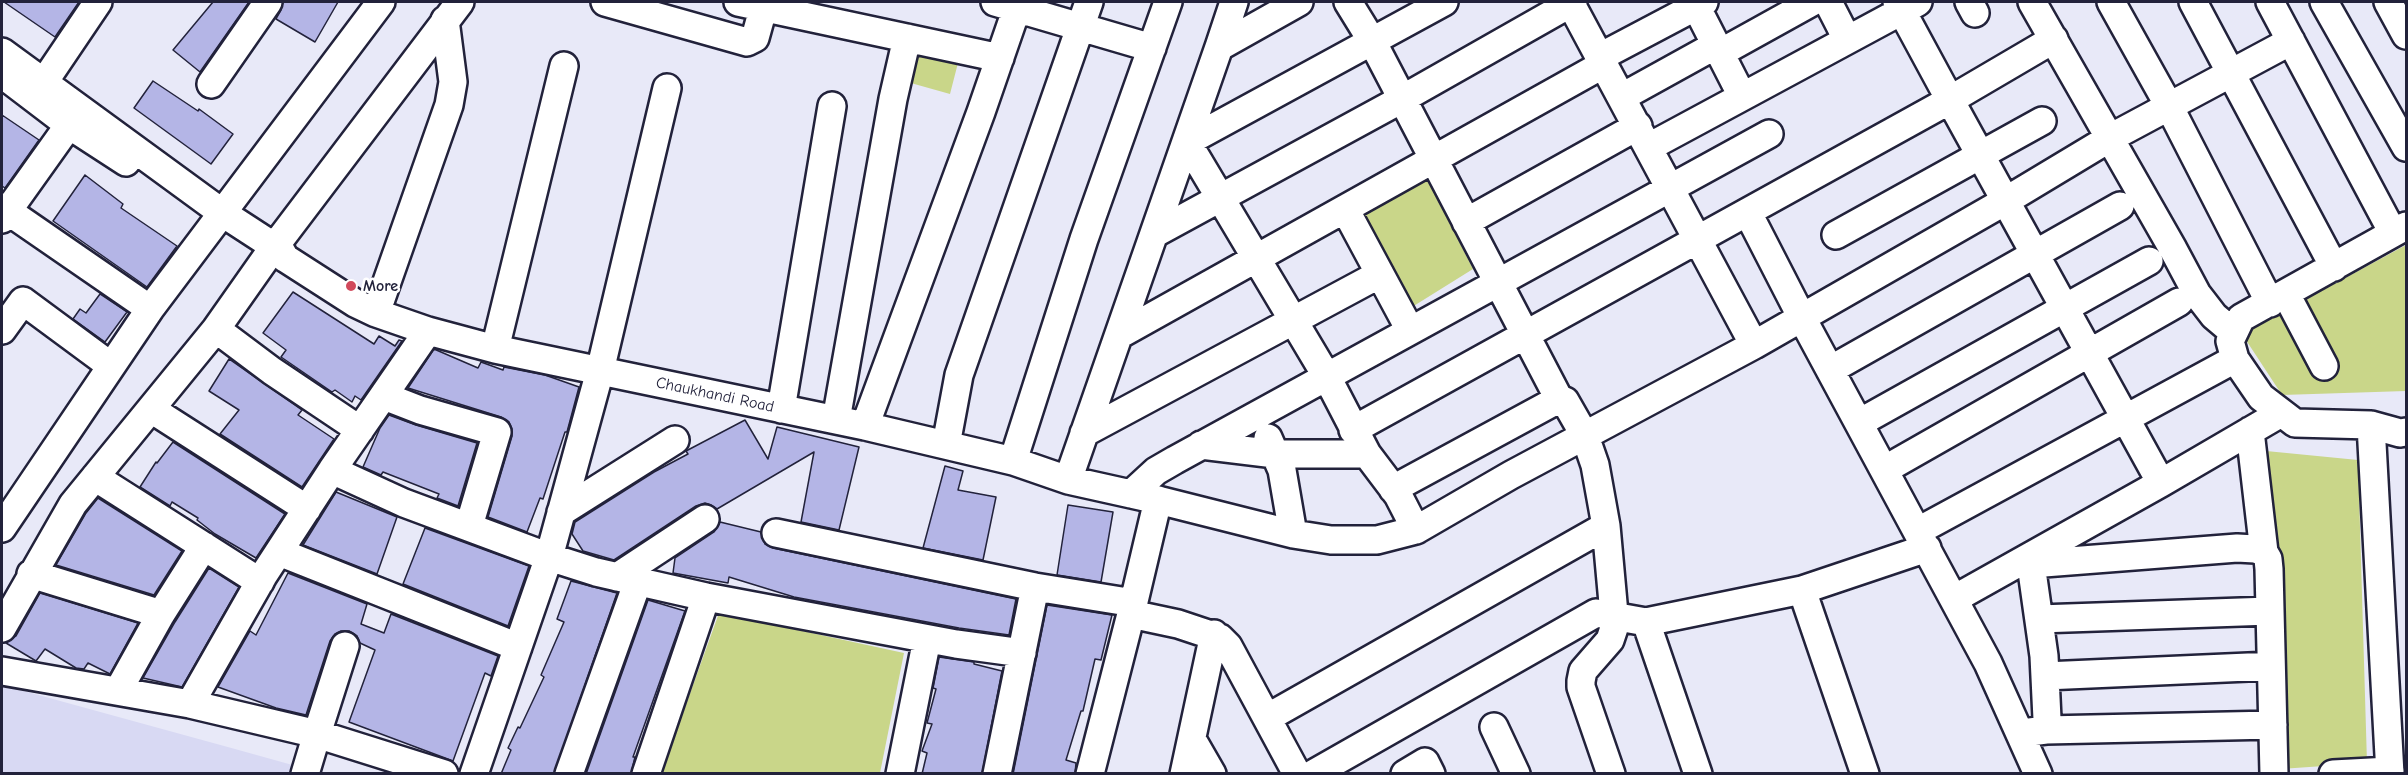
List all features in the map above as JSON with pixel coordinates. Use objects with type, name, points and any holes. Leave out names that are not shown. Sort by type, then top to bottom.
[{"type":"street","points":[[44,82],[98,2]]},
{"type":"street","points":[[211,84],[268,2]]},
{"type":"street","points":[[2,528],[150,309],[381,2]]},
{"type":"street","points":[[605,2],[747,42],[755,38],[755,4],[1000,58]]},
{"type":"street","points":[[1013,461],[1084,239],[1168,2]]},
{"type":"street","points":[[1068,480],[1234,2]]},
{"type":"street","points":[[1219,47],[1299,2]]},
{"type":"street","points":[[1348,2],[1372,41],[1559,399],[1565,401],[1585,436],[1601,490],[1615,625],[1610,640],[1583,671],[1581,687],[1611,774]]},
{"type":"street","points":[[1187,142],[1444,2]]},
{"type":"street","points":[[1154,234],[1402,99],[1571,2],[1754,345]]},
{"type":"street","points":[[1622,97],[1812,2]]},
{"type":"street","points":[[1828,2],[1847,39]]},
{"type":"street","points":[[2032,2],[2197,294],[2214,316],[2233,332]]},
{"type":"street","points":[[2111,2],[2278,298],[2324,366]]},
{"type":"street","points":[[2193,2],[2334,267]]},
{"type":"street","points":[[2270,2],[2400,230],[2241,318],[2230,341],[2235,359],[2261,397],[2288,418]]},
{"type":"street","points":[[2324,2],[2406,147]]},
{"type":"street","points":[[2388,2],[2406,35]]},
{"type":"street","points":[[866,426],[1000,58],[1010,3],[1085,14],[1152,48]]},
{"type":"street","points":[[1119,335],[1434,159],[1698,3],[1742,96]]},
{"type":"street","points":[[1466,222],[1643,136],[1742,96],[1906,4],[1950,100],[2161,483]]},
{"type":"street","points":[[2,628],[73,504],[275,254],[452,11]]},
{"type":"street","points":[[376,313],[449,105],[453,82],[452,11]]},
{"type":"street","points":[[946,445],[959,375],[1085,14]]},
{"type":"street","points":[[836,420],[893,99],[908,38]]},
{"type":"street","points":[[1353,430],[1749,213],[2054,39]]},
{"type":"street","name":"Chaukhandi Road","points":[[218,216],[355,303],[376,313],[429,331],[600,371],[866,426],[1013,461],[1068,480],[1293,534],[1331,540],[1377,540],[1416,530],[1802,318],[2110,138],[2291,41]]},
{"type":"street","points":[[2,51],[218,216]]},
{"type":"street","points":[[495,348],[564,66]]},
{"type":"street","points":[[2,74],[69,125],[218,216]]},
{"type":"street","points":[[474,774],[549,557],[600,371],[667,88]]},
{"type":"street","points":[[781,409],[832,106]]},
{"type":"street","points":[[1836,236],[2042,121]]},
{"type":"street","points":[[69,125],[3,212],[150,309]]},
{"type":"street","points":[[1131,494],[1156,471],[1202,445],[1769,134]]},
{"type":"street","points":[[1187,142],[1327,377],[1367,454],[1408,511],[1416,530]]},
{"type":"street","points":[[1830,370],[2120,206]]},
{"type":"street","points":[[1345,209],[1410,330]]},
{"type":"street","points":[[1749,213],[1802,318],[1988,663],[2038,774]]},
{"type":"street","points":[[1859,423],[2149,261]]},
{"type":"street","points":[[1084,433],[1380,274]]},
{"type":"street","points":[[2,330],[23,301],[111,366]]},
{"type":"street","points":[[1884,470],[2179,302]]},
{"type":"street","points":[[216,329],[272,371],[360,430]]},
{"type":"street","points":[[190,704],[279,552],[332,470],[429,331]]},
{"type":"street","points":[[1312,774],[1596,613],[1646,622],[1802,590],[1922,540],[2126,417],[2235,359]]},
{"type":"street","points":[[384,396],[420,410],[497,432],[469,526]]},
{"type":"street","points":[[1393,489],[1559,399]]},
{"type":"street","points":[[151,409],[307,509]]},
{"type":"street","points":[[2371,425],[2406,414]]},
{"type":"street","points":[[1259,415],[1282,470],[1293,534]]},
{"type":"street","points":[[1954,599],[2030,560],[2250,431],[2288,418],[2371,425],[2400,433],[2406,432]]},
{"type":"street","points":[[2333,774],[2390,772],[2394,644],[2371,425]]},
{"type":"street","points":[[2250,431],[2264,552],[2268,559],[2274,774]]},
{"type":"street","points":[[561,512],[675,440]]},
{"type":"street","points":[[1202,445],[1275,454],[1367,454]]},
{"type":"street","points":[[332,470],[404,503],[549,557],[628,579],[706,597],[927,639],[1022,653]]},
{"type":"street","points":[[95,477],[260,582]]},
{"type":"street","points":[[1090,774],[1158,500]]},
{"type":"street","points":[[569,774],[628,579],[705,519]]},
{"type":"street","points":[[1267,718],[1606,526]]},
{"type":"street","points":[[776,533],[1132,608],[1214,634],[1228,646],[1297,774]]},
{"type":"street","points":[[118,691],[161,614],[204,546]]},
{"type":"street","points":[[2030,560],[2237,548],[2264,552]]},
{"type":"street","points":[[279,552],[518,647]]},
{"type":"street","points":[[2030,560],[2045,676],[2046,730]]},
{"type":"street","points":[[31,574],[161,614]]},
{"type":"street","points":[[997,774],[1035,587]]},
{"type":"street","points":[[1802,590],[1865,774]]},
{"type":"street","points":[[646,774],[706,597]]},
{"type":"street","points":[[2038,619],[2270,611]]},
{"type":"street","points":[[1646,622],[1698,774]]},
{"type":"street","points":[[1184,774],[1193,741],[1214,634]]},
{"type":"street","points":[[900,774],[927,639]]},
{"type":"street","points":[[305,774],[345,646]]},
{"type":"street","points":[[2045,676],[2271,666]]},
{"type":"street","points":[[2,671],[190,704],[317,734],[444,774]]},
{"type":"street","points":[[2020,733],[2046,730],[2273,725]]},
{"type":"street","points":[[1494,727],[1516,774]]},
{"type":"street","points":[[1193,741],[1212,774]]},
{"type":"street","points":[[1405,774],[1425,762],[1431,774]]},
{"type":"shaded area","points":[[2,685],[296,766],[294,774],[2,773]]},
{"type":"green space","points":[[902,45],[959,59],[950,94],[893,78]]},
{"type":"green space","points":[[1420,165],[1473,269],[1388,322],[1337,213]]},
{"type":"green space","points":[[2406,245],[2406,391],[2282,395],[2242,334]]},
{"type":"green space","points":[[2256,450],[2358,460],[2367,763],[2266,770]]},
{"type":"green space","points":[[719,613],[904,653],[880,773],[661,774]]},
{"type":"building","points":[[4,2],[79,2],[55,37]]},
{"type":"building","points":[[213,2],[249,2],[200,72],[173,50]]},
{"type":"building","points":[[283,2],[338,2],[315,42],[276,19]]},
{"type":"building","points":[[153,81],[198,111],[199,109],[233,134],[211,164],[134,108]]},
{"type":"building","points":[[2,115],[39,140],[5,188],[2,186]]},
{"type":"building","points":[[85,175],[123,204],[121,208],[177,246],[147,287],[53,221]]},
{"type":"building","points":[[293,292],[374,344],[379,336],[395,346],[399,340],[402,341],[361,400],[355,396],[352,402],[335,390],[332,392],[281,357],[286,350],[263,333]]},
{"type":"building","points":[[100,294],[127,312],[105,342],[73,319],[80,309],[86,313]]},
{"type":"building","points":[[434,349],[478,368],[481,362],[503,370],[504,367],[545,375],[579,387],[567,432],[565,432],[543,499],[540,498],[527,532],[488,517],[512,436],[509,422],[501,417],[408,388]]},
{"type":"building","points":[[229,359],[302,410],[298,415],[334,439],[302,487],[220,434],[239,410],[209,391]]},
{"type":"building","points":[[389,415],[477,443],[458,506],[437,498],[439,494],[383,472],[381,475],[363,467],[380,428]]},
{"type":"building","points":[[745,420],[768,459],[777,427],[859,447],[839,530],[801,522],[814,452],[717,509],[705,503],[696,506],[614,560],[583,551],[572,534],[575,522],[654,472],[688,454],[686,451]]},
{"type":"building","points":[[173,442],[285,514],[256,558],[215,534],[197,520],[198,518],[172,502],[170,506],[140,487],[156,462]]},
{"type":"building","points":[[945,466],[963,471],[958,490],[996,497],[983,560],[923,548]]},
{"type":"building","points":[[336,492],[397,517],[377,574],[303,545]]},
{"type":"building","points":[[98,498],[182,551],[154,595],[56,565],[86,513]]},
{"type":"building","points":[[1068,505],[1113,512],[1101,582],[1057,575]]},
{"type":"building","points":[[720,522],[761,532],[765,544],[773,548],[1016,599],[1009,635],[959,628],[794,597],[729,577],[728,583],[673,573],[675,558],[714,532]]},
{"type":"building","points":[[425,528],[529,566],[508,626],[403,584]]},
{"type":"building","points":[[209,568],[239,587],[182,687],[143,678],[175,622]]},
{"type":"building","points":[[288,573],[367,604],[361,624],[384,633],[391,614],[498,656],[491,676],[485,673],[453,761],[349,722],[375,650],[360,643],[357,636],[349,631],[335,634],[330,641],[306,715],[276,708],[218,687],[250,631],[256,635]]},
{"type":"building","points":[[571,581],[617,593],[554,774],[501,774],[511,750],[508,748],[544,677],[541,675],[564,622],[557,619]]},
{"type":"building","points":[[40,593],[138,623],[110,674],[88,663],[84,669],[76,668],[45,649],[36,661],[6,643],[16,636]]},
{"type":"building","points":[[648,600],[685,611],[633,757],[635,757],[631,774],[586,774]]},
{"type":"building","points":[[1047,605],[1112,615],[1101,660],[1095,659],[1083,711],[1081,711],[1066,760],[1076,763],[1075,774],[1013,774]]},
{"type":"building","points":[[939,657],[974,662],[974,664],[1002,671],[982,774],[922,774],[927,753],[922,751],[932,724],[927,723],[936,689],[933,688]]},
{"type":"place","name":"More","points":[[351,286]]}]
